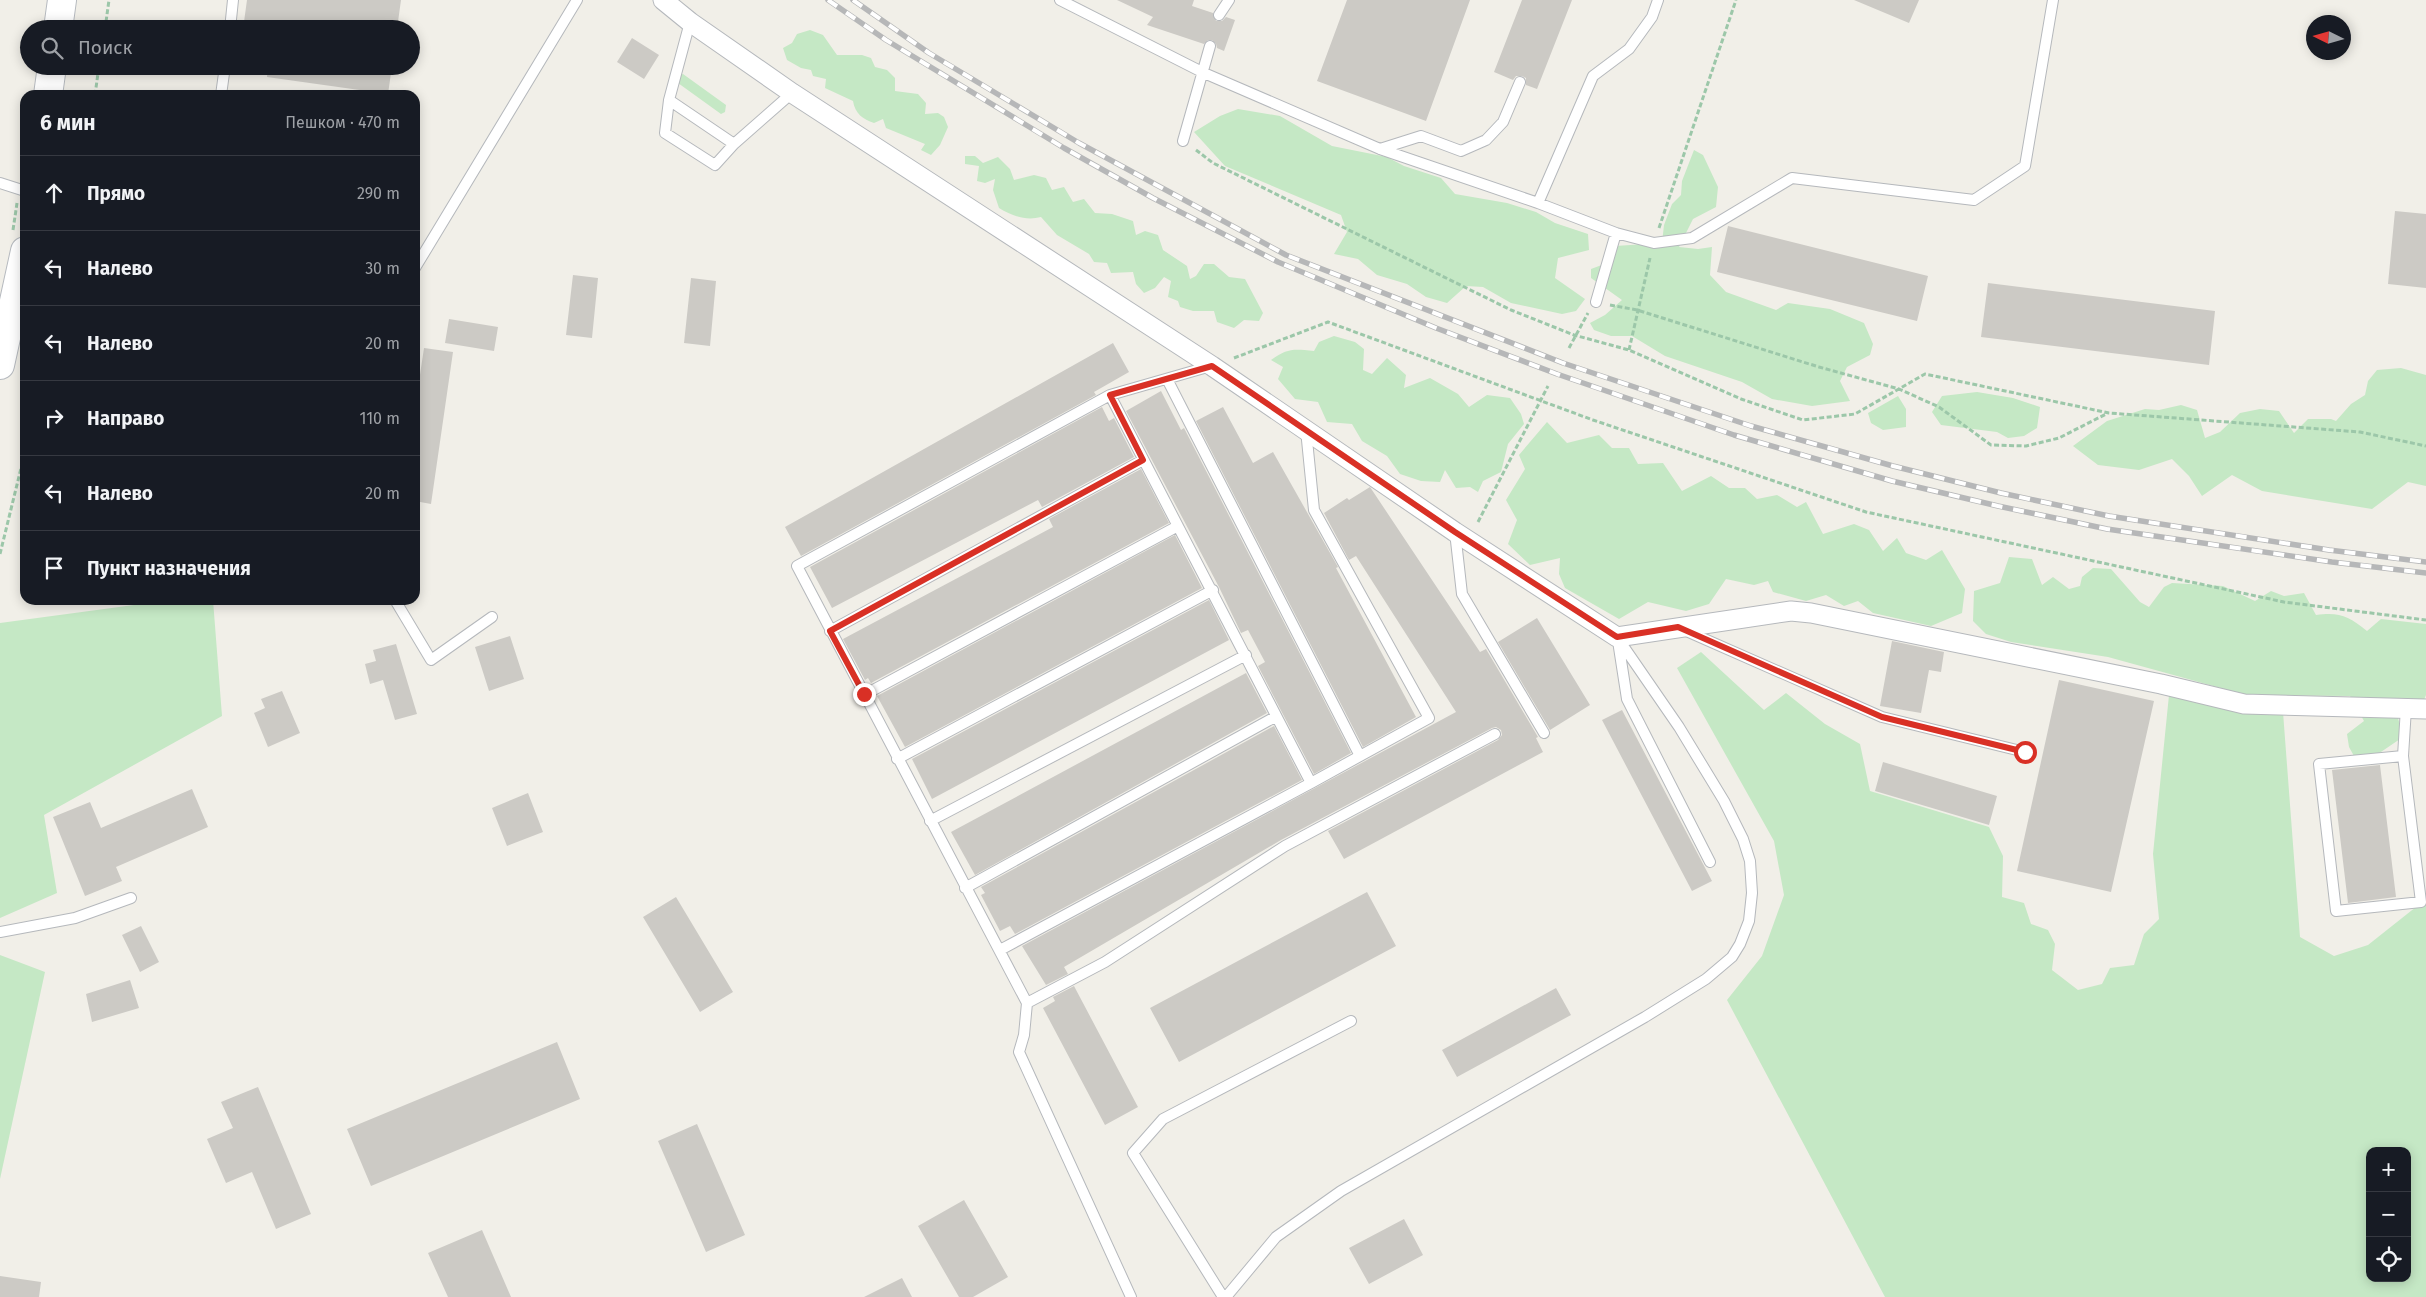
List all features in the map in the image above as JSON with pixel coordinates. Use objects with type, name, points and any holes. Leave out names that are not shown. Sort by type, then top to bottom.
[{"type":"main road","points":[[59,20],[62,0]]},
{"type":"main road","points":[[49,90],[51,75]]},
{"type":"main road","points":[[0,366],[19,240]]},
{"type":"street","points":[[663,0],[690,22],[792,93],[1212,366],[1455,532],[1617,637],[1791,610],[2162,684],[2244,704],[2426,709]]},
{"type":"lane","points":[[231,20],[233,0]]},
{"type":"lane","points":[[420,260],[577,0]]},
{"type":"lane","points":[[1060,0],[1204,74],[1380,149],[1538,202],[1616,233],[1654,243],[1692,238],[1792,178],[1974,200],[2025,166],[2053,0]]},
{"type":"lane","points":[[1219,15],[1229,0]]},
{"type":"lane","points":[[1538,202],[1593,76],[1629,49],[1652,17],[1658,0]]},
{"type":"lane","points":[[690,22],[669,100],[665,133],[716,165],[734,144],[792,93]]},
{"type":"lane","points":[[1184,140],[1204,74],[1210,46]]},
{"type":"lane","points":[[222,90],[224,75]]},
{"type":"lane","points":[[1380,149],[1421,136],[1461,151],[1486,140],[1503,122],[1520,82]]},
{"type":"lane","points":[[669,100],[734,144]]},
{"type":"lane","points":[[0,183],[20,190]]},
{"type":"lane","points":[[1596,302],[1616,233]]},
{"type":"lane","points":[[1131,1297],[1019,1052],[1024,1035],[1027,1003],[797,566],[1110,395],[1212,366]]},
{"type":"lane","points":[[1167,379],[1360,756]]},
{"type":"lane","points":[[1110,395],[1213,590],[1275,717],[1311,782]]},
{"type":"lane","points":[[1000,950],[1429,718],[1314,510],[1306,430]]},
{"type":"lane","points":[[830,631],[1143,460]]},
{"type":"lane","points":[[864,694],[1178,526]]},
{"type":"lane","points":[[1455,532],[1462,594],[1544,733]]},
{"type":"lane","points":[[897,759],[1213,590]]},
{"type":"lane","points":[[398,605],[432,660],[492,617]]},
{"type":"lane","points":[[1678,627],[1882,717],[2025,752]]},
{"type":"lane","points":[[1617,637],[1627,699],[1710,862]]},
{"type":"lane","points":[[1351,1021],[1163,1119],[1133,1153],[1225,1297],[1276,1237],[1341,1191],[1706,979],[1732,957],[1740,944],[1749,921],[1752,893],[1750,861],[1743,840],[1724,801],[1679,727],[1617,637]]},
{"type":"lane","points":[[930,821],[1246,655]]},
{"type":"lane","points":[[2403,756],[2319,764],[2336,911],[2422,902],[2403,756],[2406,708]]},
{"type":"lane","points":[[965,888],[1275,717]]},
{"type":"lane","points":[[1027,1003],[1106,962],[1285,846],[1495,734]]},
{"type":"lane","points":[[0,932],[75,918],[130,898]]},
{"type":"path","points":[[106,20],[109,0]]},
{"type":"path","points":[[1629,350],[1654,243],[1736,0]]},
{"type":"path","points":[[96,90],[98,75]]},
{"type":"path","points":[[1184,140],[1213,163],[1510,310],[1574,335],[1629,350],[1741,399],[1803,420],[1855,414],[1925,374],[2109,413],[2360,432],[2426,446]]},
{"type":"path","points":[[19,240],[20,224]]},
{"type":"path","points":[[1569,348],[1574,335],[1596,302],[1637,310],[1782,356],[1899,389],[1938,407],[1991,445],[2026,446],[2059,438],[2109,413]]},
{"type":"path","points":[[1212,366],[1328,322],[1542,401],[1866,512],[2284,602],[2426,620]]},
{"type":"path","points":[[1478,522],[1542,401],[1548,386]]},
{"type":"path","points":[[0,554],[20,472]]},
{"type":"green space","points":[[810,30],[823,35],[837,55],[862,55],[871,58],[875,67],[887,70],[895,78],[895,91],[918,94],[926,103],[925,114],[938,113],[944,117],[948,127],[940,145],[931,155],[921,150],[925,144],[886,128],[883,119],[874,123],[863,118],[858,113],[853,101],[825,88],[826,79],[813,76],[811,70],[801,68],[787,60],[783,48],[792,43],[797,34]]},
{"type":"green space","points":[[683,74],[726,105],[725,112],[721,114],[678,83],[679,75]]},
{"type":"green space","points":[[1238,109],[1280,116],[1332,146],[1387,157],[1404,166],[1441,178],[1455,194],[1507,203],[1536,212],[1555,223],[1588,234],[1589,250],[1558,258],[1555,278],[1585,299],[1576,311],[1562,314],[1511,303],[1483,287],[1466,286],[1447,303],[1426,297],[1407,284],[1377,275],[1358,259],[1334,254],[1347,232],[1341,215],[1225,166],[1194,132],[1220,116]]},
{"type":"green space","points":[[1694,150],[1703,155],[1718,187],[1716,207],[1693,219],[1679,247],[1698,249],[1712,247],[1710,275],[1726,292],[1776,310],[1788,303],[1830,309],[1864,323],[1873,344],[1870,355],[1847,367],[1840,381],[1850,401],[1812,406],[1772,399],[1742,382],[1665,356],[1632,336],[1611,336],[1594,330],[1590,323],[1605,315],[1622,300],[1591,278],[1591,269],[1607,263],[1615,246],[1662,243],[1664,225],[1672,204],[1681,195],[1682,181]]},
{"type":"green space","points":[[965,156],[975,156],[983,163],[998,157],[1010,169],[1014,180],[1034,175],[1046,178],[1052,190],[1064,187],[1073,202],[1084,199],[1095,213],[1112,214],[1133,221],[1136,235],[1145,231],[1158,235],[1163,250],[1187,266],[1190,279],[1196,276],[1204,264],[1214,264],[1229,277],[1245,279],[1263,313],[1259,321],[1244,320],[1234,328],[1217,322],[1214,311],[1193,311],[1180,307],[1178,301],[1168,297],[1171,281],[1164,277],[1155,288],[1144,293],[1136,284],[1133,272],[1111,273],[1107,263],[1094,262],[1089,254],[1057,235],[1041,217],[1019,217],[999,208],[993,190],[995,179],[985,183],[977,181],[979,166],[965,164]]},
{"type":"green space","points":[[1334,336],[1355,342],[1364,349],[1363,370],[1372,374],[1387,358],[1406,375],[1404,388],[1430,378],[1458,394],[1469,407],[1487,395],[1510,398],[1521,414],[1524,424],[1508,444],[1501,472],[1483,481],[1478,492],[1470,487],[1456,488],[1445,470],[1440,482],[1421,481],[1400,474],[1387,456],[1362,441],[1352,424],[1327,422],[1318,402],[1295,399],[1278,379],[1283,367],[1271,360],[1291,350],[1314,351],[1319,342]]},
{"type":"green space","points":[[2401,368],[2426,375],[2426,486],[2408,482],[2372,509],[2262,491],[2232,475],[2202,496],[2189,476],[2172,459],[2139,470],[2098,465],[2073,446],[2107,421],[2145,409],[2159,410],[2181,405],[2197,410],[2205,438],[2220,432],[2240,413],[2260,409],[2279,411],[2294,433],[2308,419],[2331,419],[2336,421],[2351,404],[2365,395],[2368,381],[2377,370]]},
{"type":"green space","points":[[1977,392],[2013,398],[2040,407],[2037,428],[2024,436],[2008,438],[1997,432],[1941,425],[1932,412],[1942,396]]},
{"type":"green space","points":[[1898,396],[1906,409],[1906,427],[1883,430],[1871,423],[1868,413]]},
{"type":"green space","points":[[1547,422],[1567,443],[1599,435],[1612,448],[1629,448],[1638,464],[1663,463],[1682,491],[1711,476],[1729,488],[1745,488],[1757,499],[1777,495],[1797,507],[1806,502],[1823,534],[1854,524],[1869,530],[1883,551],[1897,538],[1906,553],[1926,560],[1942,550],[1965,589],[1962,613],[1931,626],[1873,613],[1858,601],[1844,606],[1826,595],[1806,601],[1773,592],[1768,581],[1754,585],[1726,579],[1709,604],[1686,611],[1648,602],[1619,619],[1565,588],[1559,574],[1560,558],[1530,565],[1508,544],[1517,520],[1506,500],[1525,469],[1519,455]]},
{"type":"green space","points":[[2009,557],[2032,559],[2042,585],[2053,577],[2069,589],[2080,586],[2082,577],[2093,568],[2111,569],[2140,602],[2149,607],[2164,587],[2172,583],[2223,586],[2255,601],[2271,591],[2284,596],[2304,593],[2316,615],[2331,614],[2343,616],[2367,631],[2381,619],[2426,624],[2426,695],[2417,717],[2397,715],[2400,725],[2400,739],[2378,754],[2354,756],[2349,747],[2347,734],[2364,721],[2350,696],[2246,695],[2108,657],[2011,642],[1986,634],[1973,621],[1974,591],[2000,583]]},
{"type":"green space","points":[[134,605],[213,605],[222,716],[44,815],[57,893],[0,918],[0,623]]},
{"type":"green space","points":[[1701,652],[1764,710],[1786,693],[1825,724],[1860,744],[1870,791],[1989,827],[2003,856],[2002,897],[2024,903],[2031,924],[2048,930],[2055,944],[2052,970],[2078,990],[2102,984],[2110,968],[2134,965],[2144,934],[2159,919],[2153,854],[2169,695],[2283,712],[2300,937],[2334,956],[2368,945],[2426,899],[2426,1297],[1885,1297],[1727,1000],[1762,956],[1784,895],[1774,841],[1677,668]]},
{"type":"green space","points":[[0,955],[45,972],[0,1179]]},
{"type":"building","points":[[247,0],[401,0],[398,20],[244,20]]},
{"type":"building","points":[[1117,0],[1194,0],[1192,6],[1213,13],[1216,21],[1222,21],[1226,17],[1235,20],[1224,51],[1217,48],[1212,40],[1208,40],[1204,44],[1147,25],[1153,17]]},
{"type":"building","points":[[1347,0],[1470,0],[1426,121],[1317,81]]},
{"type":"building","points":[[1522,0],[1572,0],[1537,89],[1526,85],[1526,78],[1522,76],[1516,76],[1513,80],[1494,72]]},
{"type":"building","points":[[1854,0],[1919,0],[1909,23]]},
{"type":"building","points":[[632,38],[659,55],[644,79],[617,62]]},
{"type":"building","points":[[267,75],[391,75],[389,90],[360,90],[267,77]]},
{"type":"building","points":[[2395,211],[2426,214],[2426,288],[2388,284]]},
{"type":"building","points":[[1728,226],[1928,276],[1917,321],[1717,272]]},
{"type":"building","points":[[573,275],[598,278],[592,338],[566,335]]},
{"type":"building","points":[[691,278],[716,281],[710,346],[684,343]]},
{"type":"building","points":[[1988,283],[2215,311],[2209,365],[1981,337]]},
{"type":"building","points":[[449,319],[498,327],[494,351],[445,343]]},
{"type":"building","points":[[1113,343],[1129,372],[1094,392],[1096,395],[801,556],[785,527]]},
{"type":"building","points":[[424,348],[453,352],[431,504],[420,502],[420,375]]},
{"type":"building","points":[[1161,391],[1181,430],[1184,428],[1351,753],[1314,774],[1258,666],[1265,662],[1248,630],[1241,633],[1219,587],[1126,411]]},
{"type":"building","points":[[1102,407],[1109,421],[1114,418],[1134,457],[1042,507],[1038,500],[832,608],[810,567]]},
{"type":"building","points":[[1223,407],[1253,463],[1273,452],[1338,567],[1336,568],[1416,717],[1363,747],[1196,421]]},
{"type":"building","points":[[1141,469],[1169,523],[871,683],[868,678],[865,680],[843,639],[1053,527],[1049,519]]},
{"type":"building","points":[[1370,487],[1480,652],[1486,649],[1538,737],[1536,738],[1543,752],[1344,859],[1328,831],[1498,740],[1502,735],[1501,730],[1496,727],[1492,728],[1281,840],[1064,967],[1068,974],[1046,985],[1022,946],[1456,712],[1356,556],[1349,560],[1324,513],[1347,498],[1349,500]]},
{"type":"building","points":[[1175,535],[1202,588],[905,747],[877,696]]},
{"type":"building","points":[[1209,600],[1229,640],[932,799],[912,759]]},
{"type":"building","points":[[1537,618],[1590,705],[1550,730],[1498,642]]},
{"type":"building","points":[[510,636],[524,679],[489,691],[475,647]]},
{"type":"building","points":[[1892,641],[1944,652],[1941,672],[1929,670],[1921,713],[1880,706]]},
{"type":"building","points":[[396,644],[417,714],[395,720],[383,680],[370,684],[365,664],[376,661],[373,650]]},
{"type":"building","points":[[1246,673],[1267,713],[975,875],[951,832]]},
{"type":"building","points":[[2059,680],[2154,701],[2111,892],[2017,871]]},
{"type":"building","points":[[282,691],[300,733],[268,747],[254,713],[265,708],[261,699]]},
{"type":"building","points":[[1622,710],[1712,881],[1692,891],[1602,720]]},
{"type":"building","points":[[1274,726],[1302,780],[1015,934],[1010,926],[1000,931],[981,895],[985,893],[981,887]]},
{"type":"building","points":[[1883,762],[1997,796],[1989,825],[1875,791]]},
{"type":"building","points":[[2380,765],[2396,897],[2348,903],[2332,770]]},
{"type":"building","points":[[192,789],[208,827],[116,867],[122,881],[85,896],[53,817],[90,802],[101,828]]},
{"type":"building","points":[[528,793],[543,832],[507,846],[492,808]]},
{"type":"building","points":[[1367,892],[1396,946],[1179,1062],[1150,1008]]},
{"type":"building","points":[[676,897],[733,992],[700,1012],[643,917]]},
{"type":"building","points":[[141,926],[159,962],[140,972],[122,935]]},
{"type":"building","points":[[130,980],[139,1008],[92,1022],[86,994]]},
{"type":"building","points":[[1074,986],[1138,1107],[1105,1125],[1043,1008],[1055,1001],[1053,997]]},
{"type":"building","points":[[1556,988],[1571,1015],[1457,1077],[1442,1050]]},
{"type":"building","points":[[557,1042],[580,1099],[371,1186],[347,1129]]},
{"type":"building","points":[[258,1087],[311,1214],[276,1229],[252,1172],[226,1183],[207,1139],[233,1128],[221,1102]]},
{"type":"building","points":[[697,1124],[745,1235],[706,1252],[658,1141]]},
{"type":"building","points":[[964,1200],[1008,1277],[973,1297],[959,1297],[918,1226]]},
{"type":"building","points":[[1404,1219],[1423,1255],[1369,1284],[1349,1248]]},
{"type":"building","points":[[482,1230],[511,1297],[448,1297],[428,1253]]},
{"type":"building","points":[[0,1276],[41,1282],[39,1297],[0,1297]]},
{"type":"building","points":[[902,1278],[912,1297],[864,1297]]},
{"type":"railway","points":[[828,0],[886,40],[1064,148],[1153,198],[1278,262],[1436,328],[1557,374],[1734,435],[1892,481],[1998,506],[2107,529],[2332,562],[2426,573]]},
{"type":"railway","points":[[853,0],[929,53],[1079,143],[1286,255],[1563,363],[1751,426],[1893,466],[2001,493],[2109,516],[2329,550],[2426,562]]},
{"type":"route","points":[[864,694],[830,631],[1143,460],[1110,395],[1212,366],[1455,532],[1617,637],[1678,627],[1882,717],[2025,752]]}]
